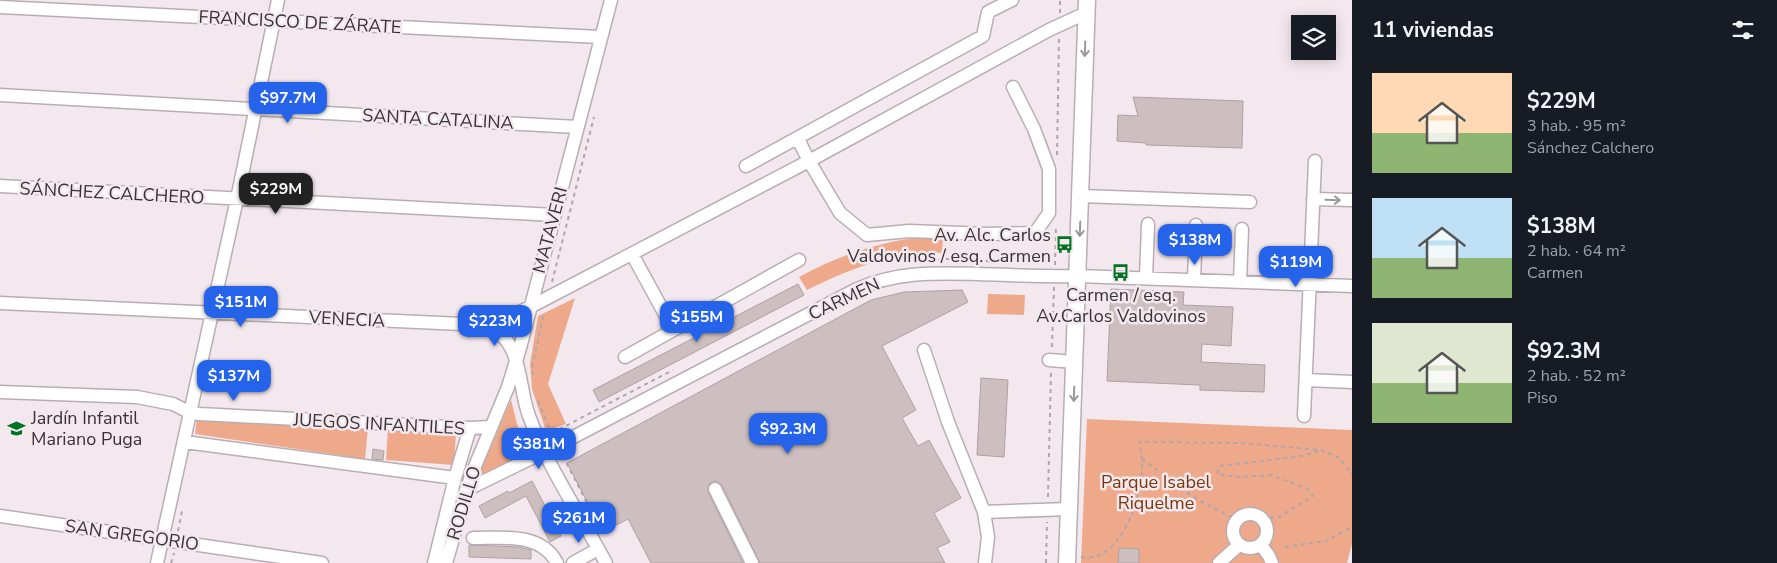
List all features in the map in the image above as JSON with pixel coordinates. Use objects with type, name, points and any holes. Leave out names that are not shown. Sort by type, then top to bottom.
[{"type":"main road","points":[[1067,560],[1087,6]]},
{"type":"street","points":[[157,563],[185,442],[278,0]]},
{"type":"street","name":"MATAVERI","points":[[606,563],[544,452],[528,415],[516,359],[611,0]]},
{"type":"street","points":[[746,166],[983,36],[988,12],[1012,0]]},
{"type":"street","name":"VENECIA","points":[[0,303],[484,325],[505,319],[530,307],[809,161],[1050,30],[1087,6]]},
{"type":"street","name":"FRANCISCO DE ZÁRATE","points":[[0,7],[600,37]]},
{"type":"street","points":[[798,139],[840,212],[867,235],[909,231],[987,234],[1035,233],[1050,213],[1049,169],[1034,129],[1013,87]]},
{"type":"street","name":"SANTA CATALINA","points":[[0,95],[577,127]]},
{"type":"street","points":[[1304,416],[1315,161]]},
{"type":"street","name":"SÁNCHEZ CALCHERO","points":[[0,186],[554,216]]},
{"type":"street","points":[[1081,196],[1250,202]]},
{"type":"street","points":[[1313,199],[1352,200]]},
{"type":"street","points":[[1146,278],[1148,224]]},
{"type":"street","points":[[1194,280],[1196,225]]},
{"type":"street","points":[[1240,282],[1242,229]]},
{"type":"street","points":[[632,254],[673,329]]},
{"type":"street","points":[[625,357],[799,260]]},
{"type":"street","name":"CARMEN","points":[[466,490],[544,452],[857,289],[895,276],[928,273],[1078,276],[1352,286]]},
{"type":"street","name":"VENECIA","points":[[484,325],[504,337],[512,348],[516,359]]},
{"type":"street","points":[[924,350],[948,422],[984,512],[988,537],[985,563]]},
{"type":"street","name":"RODILLO","points":[[446,563],[466,490],[490,427],[508,387],[516,359]]},
{"type":"street","points":[[1049,360],[1075,362]]},
{"type":"street","points":[[1306,380],[1352,382]]},
{"type":"street","name":"JUEGOS INFANTILES","points":[[0,392],[143,398],[173,404],[191,413],[470,428],[490,427]]},
{"type":"street","name":"RODILLO","points":[[434,563],[455,478],[470,428]]},
{"type":"street","name":"JUEGOS INFANTILES","points":[[185,442],[455,478]]},
{"type":"street","points":[[715,489],[752,563]]},
{"type":"street","points":[[984,512],[1069,509]]},
{"type":"street","points":[[1247,514],[1253,514],[1262,519],[1267,533],[1261,545],[1250,549],[1239,545],[1233,536],[1234,524],[1237,520],[1247,514]]},
{"type":"street","name":"SAN GREGORIO","points":[[0,516],[322,563]]},
{"type":"street","points":[[474,538],[522,538],[533,541],[542,545],[550,552],[557,563]]},
{"type":"street","points":[[1219,563],[1239,545]]},
{"type":"street","points":[[1261,545],[1270,556],[1272,563]]},
{"type":"street","points":[[574,563],[598,549]]},
{"type":"path","points":[[1067,560],[1093,557],[1103,553],[1117,539],[1138,498],[1142,468],[1139,442],[1242,443],[1321,450],[1340,458],[1352,474]]},
{"type":"path","points":[[1262,519],[1279,517],[1313,496],[1308,489],[1270,475],[1241,478],[1217,474],[1220,466],[1302,456],[1321,450]]},
{"type":"path","points":[[1142,459],[1198,500],[1237,520]]},
{"type":"path","points":[[1285,547],[1326,541],[1352,527]]},
{"type":"green space","points":[[914,238],[943,238],[942,253],[924,253],[889,258],[839,275],[807,290],[799,277],[826,263],[855,252]]},
{"type":"green space","points":[[988,294],[1025,295],[1024,315],[987,314]]},
{"type":"green space","points":[[575,298],[548,384],[566,424],[546,431],[532,389],[530,364],[538,316]]},
{"type":"green space","points":[[511,400],[517,424],[528,453],[478,477]]},
{"type":"green space","points":[[197,418],[368,428],[365,459],[195,434]]},
{"type":"green space","name":"Parque Isabel Riquelme","points":[[1087,419],[1352,430],[1352,544],[1347,563],[1081,563]]},
{"type":"green space","points":[[388,428],[456,433],[454,465],[386,460]]},
{"type":"building","points":[[1133,97],[1243,101],[1242,148],[1146,145],[1146,143],[1117,141],[1118,115],[1138,116]]},
{"type":"building","points":[[798,284],[804,295],[599,402],[593,390]]},
{"type":"building","points":[[1111,289],[1184,292],[1183,305],[1233,307],[1231,346],[1202,344],[1201,362],[1265,365],[1264,392],[1200,390],[1200,385],[1107,381]]},
{"type":"building","points":[[962,290],[968,302],[882,346],[916,410],[902,418],[918,446],[929,440],[961,498],[934,513],[950,542],[937,548],[945,563],[760,563],[722,485],[716,481],[709,484],[708,492],[743,563],[651,563],[628,519],[603,532],[567,463],[871,300],[904,292]]},
{"type":"building","points":[[981,378],[1008,380],[1004,457],[977,455]]},
{"type":"building","points":[[373,449],[384,451],[383,460],[372,459]]},
{"type":"building","points":[[532,481],[561,536],[550,542],[526,496],[485,518],[479,506]]},
{"type":"building","points":[[469,545],[519,547],[531,550],[531,559],[469,557]]},
{"type":"building","points":[[1119,548],[1139,549],[1139,563],[1118,563]]},
{"type":"place","name":"Av. Alc. Carlos Valdovinos / esq. Carmen","points":[[1065,245]]},
{"type":"place","name":"Carmen / esq. Av.Carlos Valdovinos","points":[[1121,272]]},
{"type":"place","name":"Jardín Infantil Mariano Puga","points":[[17,428]]}]
